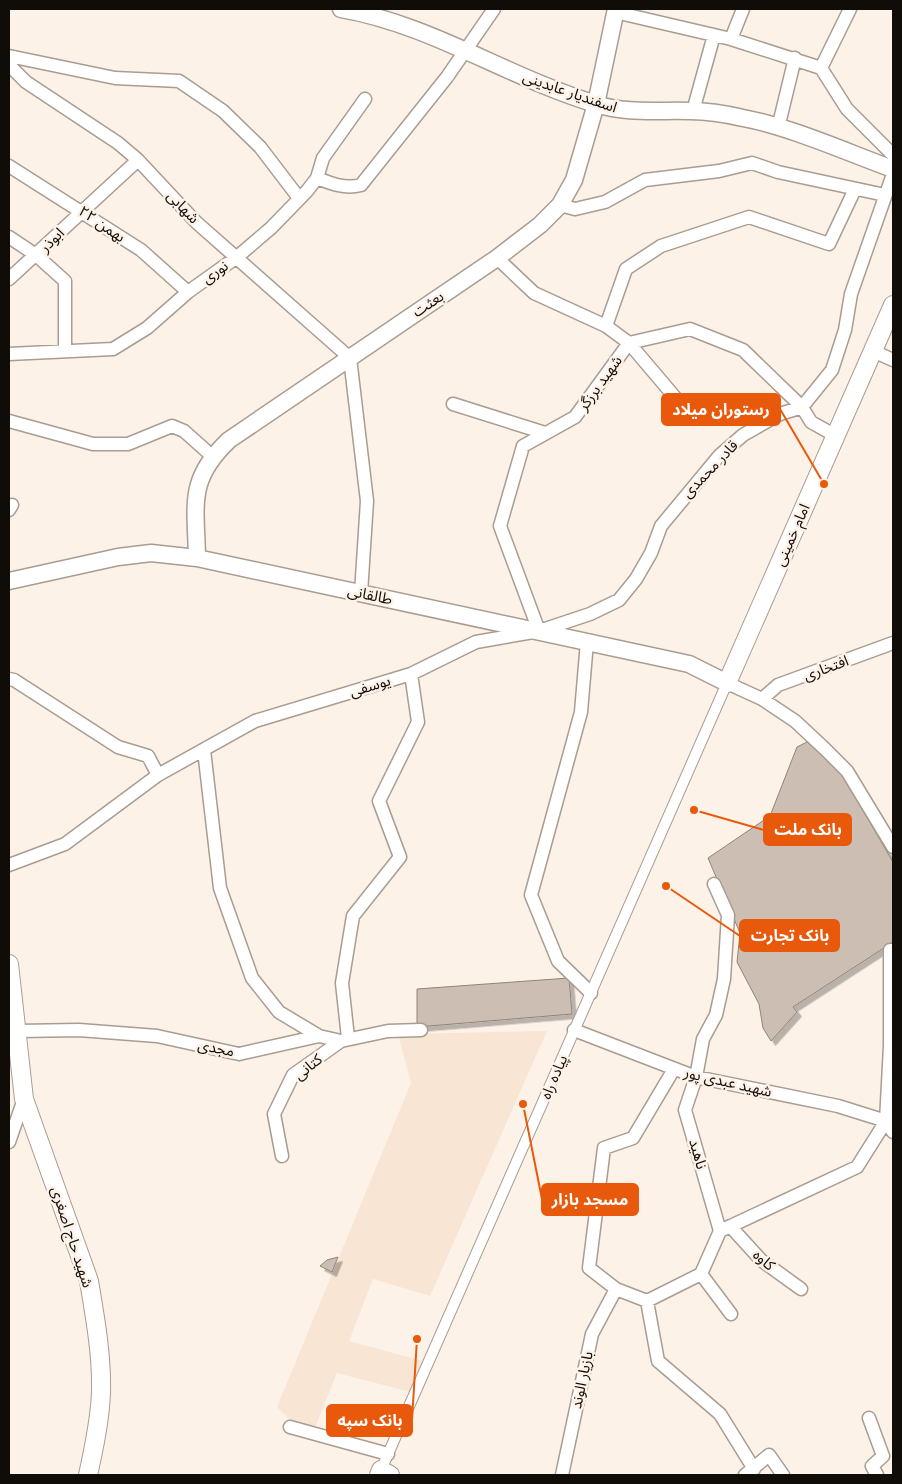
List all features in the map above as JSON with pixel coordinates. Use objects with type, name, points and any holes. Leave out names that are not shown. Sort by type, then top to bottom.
[{"type":"main road","name":"امام خمینی","points":[[727,683],[893,305]]},
{"type":"main road","name":"شهید حاج اصغری","points":[[9,964],[14,1032],[24,1099],[89,1281],[100,1364],[101,1393],[88,1475]]},
{"type":"street","name":"اسفندیار عابدینی","points":[[349,9],[398,23],[502,68],[596,104],[619,110],[693,111],[743,118],[778,128],[893,169]]},
{"type":"street","points":[[317,178],[337,186],[352,188],[361,185],[447,76],[463,50],[494,9]]},
{"type":"street","points":[[731,39],[743,9]]},
{"type":"street","points":[[822,68],[850,9]]},
{"type":"street","points":[[616,10],[731,39],[822,68],[847,109],[893,155]]},
{"type":"street","name":"بعثت","points":[[202,559],[196,498],[201,475],[212,456],[229,440],[497,258],[540,226],[560,205],[574,180],[596,104],[616,10]]},
{"type":"street","points":[[693,111],[714,35]]},
{"type":"street","points":[[9,56],[115,78],[179,81],[223,111],[260,147],[299,198]]},
{"type":"street","points":[[778,128],[795,58]]},
{"type":"street","name":"شهابی","points":[[9,65],[26,82],[118,143],[138,160],[196,222],[350,358]]},
{"type":"street","name":"نوری","points":[[9,354],[113,349],[147,328],[188,292],[237,257],[271,228],[317,178],[323,158],[365,99]]},
{"type":"street","name":"ابوذر","points":[[9,279],[81,210],[138,160]]},
{"type":"street","points":[[560,205],[575,209],[605,202],[645,180],[719,171],[752,162],[778,172],[885,195]]},
{"type":"street","name":"۲۲ بهمن","points":[[9,166],[142,250],[188,292]]},
{"type":"street","points":[[802,408],[832,370],[845,330],[851,294],[893,174]]},
{"type":"street","points":[[606,326],[626,269],[661,246],[749,217],[829,244],[855,189]]},
{"type":"street","points":[[9,237],[36,255],[65,281],[66,351]]},
{"type":"street","points":[[497,258],[534,293],[606,326],[629,343],[679,402]]},
{"type":"street","name":"شهید برزگر","points":[[539,632],[500,526],[523,446],[575,416],[629,343],[690,328],[743,350],[802,408],[811,422],[836,436]]},
{"type":"street","points":[[873,351],[893,360]]},
{"type":"street","points":[[350,358],[367,500],[360,593]]},
{"type":"street","points":[[453,404],[545,433]]},
{"type":"street","name":"قادر محمدی","points":[[539,632],[590,614],[619,600],[644,566],[660,526],[719,456],[743,435],[772,418],[802,408]]},
{"type":"street","points":[[9,421],[93,444],[128,444],[172,426],[184,431],[212,456]]},
{"type":"street","name":"طالقانی","points":[[9,581],[118,557],[151,553],[202,559],[689,664],[727,683]]},
{"type":"street","name":"یوسفی","points":[[9,865],[65,844],[158,775],[255,720],[411,674],[476,642],[539,632]]},
{"type":"street","points":[[587,642],[582,712],[531,896],[558,961],[591,993]]},
{"type":"street","name":"افتخاری","points":[[762,699],[778,686],[893,643]]},
{"type":"street","points":[[344,1040],[342,983],[353,916],[400,857],[379,801],[418,722],[411,674]]},
{"type":"street","points":[[9,679],[14,680],[118,747],[148,756],[158,775]]},
{"type":"street","points":[[727,683],[762,699],[795,721],[847,771],[893,848]]},
{"type":"street","name":"پیاده راه","points":[[384,1469],[727,683]]},
{"type":"street","points":[[204,750],[220,888],[252,978],[279,1012],[319,1036]]},
{"type":"street","name":"ناهید","points":[[714,884],[728,916],[724,979],[716,1015],[703,1039],[696,1077],[685,1110],[725,1229]]},
{"type":"street","points":[[674,1068],[633,1138],[604,1148],[588,1268],[616,1289],[647,1301],[701,1274],[725,1229],[857,1167],[891,1124],[890,950],[893,950]]},
{"type":"street","name":"مجدی","points":[[14,1032],[79,1030],[157,1036],[239,1054],[319,1036],[344,1040],[388,1031],[421,1030]]},
{"type":"street","name":"شهید عبدی پور","points":[[574,1030],[696,1077],[838,1106],[891,1124]]},
{"type":"street","name":"کتانی","points":[[282,1156],[274,1114],[293,1076],[344,1040]]},
{"type":"street","points":[[9,1142],[24,1099]]},
{"type":"street","name":"کاوه","points":[[725,1229],[761,1260],[801,1289]]},
{"type":"street","points":[[701,1274],[731,1314]]},
{"type":"street","name":"بازیار الوند","points":[[562,1475],[592,1334],[616,1289]]},
{"type":"street","points":[[647,1301],[658,1361],[720,1414],[749,1472],[769,1455],[783,1475]]},
{"type":"street","points":[[869,1418],[883,1456],[872,1466],[877,1475]]},
{"type":"street","points":[[290,1427],[384,1469]]},
{"type":"shaded area","points":[[547,1031],[430,1296],[373,1279],[349,1341],[423,1361],[410,1392],[337,1373],[314,1430],[295,1425],[277,1407],[411,1083],[398,1034]]},
{"type":"building","points":[[807,742],[841,773],[893,862],[893,942],[793,1007],[797,1012],[771,1041],[763,1028],[759,1004],[737,962],[740,933],[708,858],[770,816],[797,747]]},
{"type":"building","points":[[569,978],[572,1014],[417,1027],[417,989]]},
{"type":"building","points":[[338,1257],[332,1272],[320,1266],[327,1260]]},
{"type":"place","name":"رستوران میلاد","points":[[824,484]]},
{"type":"place","name":"بانک ملت","points":[[694,810]]},
{"type":"place","name":"بانک تجارت","points":[[666,886]]},
{"type":"place","name":"مسجد بازار","points":[[523,1104]]},
{"type":"place","name":"بانک سپه","points":[[417,1339]]}]
